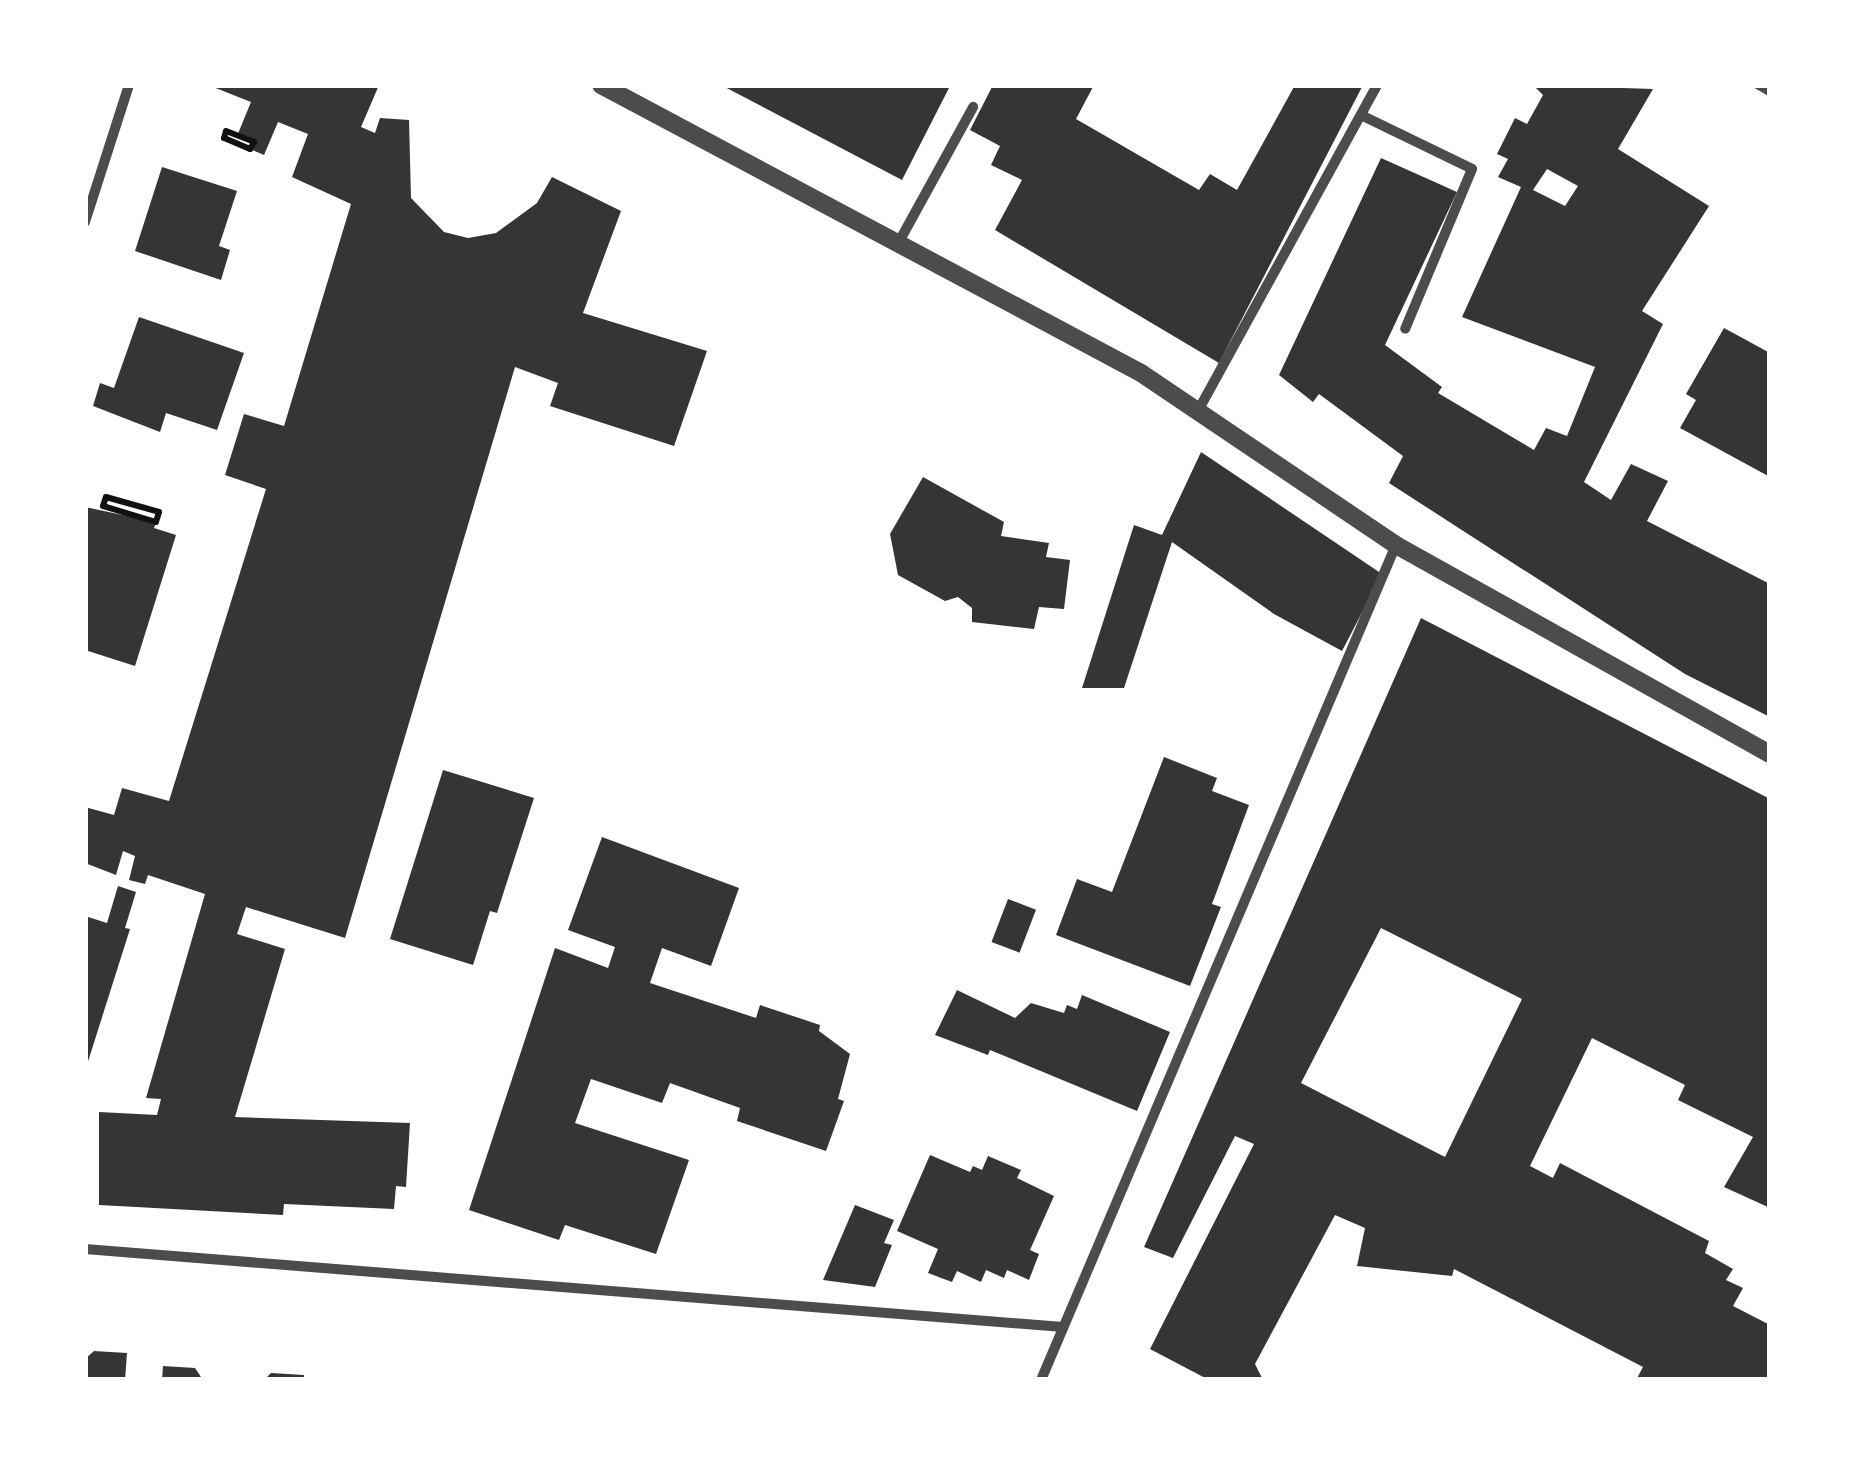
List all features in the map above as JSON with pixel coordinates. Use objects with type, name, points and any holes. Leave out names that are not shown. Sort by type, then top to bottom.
[{"type":"street","points":[[85,222],[130,85]]},
{"type":"street","points":[[602,85],[900,240],[1199,408],[1396,545],[1770,754]]},
{"type":"street","points":[[1199,408],[1377,85]]},
{"type":"street","points":[[1759,85],[1770,91]]},
{"type":"street","points":[[900,240],[972,107]]},
{"type":"street","points":[[1363,116],[1472,168],[1405,329]]},
{"type":"street","points":[[1040,1380],[1396,545]]},
{"type":"street","points":[[85,1249],[1063,1327]]},
{"type":"path","points":[[106,496],[159,512],[156,522],[103,506],[106,496]]},
{"type":"building","points":[[208,85],[379,85],[361,127],[375,133],[380,118],[409,120],[411,198],[444,232],[468,238],[496,233],[537,203],[552,177],[621,211],[583,313],[707,351],[674,446],[550,406],[558,383],[515,367],[345,938],[246,907],[237,934],[285,949],[235,1117],[410,1123],[406,1187],[396,1186],[394,1209],[284,1204],[283,1215],[99,1205],[99,1112],[157,1115],[161,1099],[146,1098],[205,894],[148,875],[145,884],[129,880],[135,856],[123,851],[116,875],[85,863],[85,807],[114,815],[122,788],[169,801],[266,489],[225,475],[244,414],[284,426],[351,204],[292,177],[308,134],[278,122],[264,155],[250,149],[254,142],[237,136],[251,102]]},
{"type":"building","points":[[721,85],[948,85],[950,86],[902,180]]},
{"type":"building","points":[[993,85],[1094,85],[1076,119],[1199,190],[1210,174],[1237,190],[1295,85],[1363,85],[1219,363],[995,230],[1022,180],[991,165],[1000,146],[970,130]]},
{"type":"building","points":[[1533,85],[1653,89],[1618,149],[1709,206],[1642,311],[1663,324],[1584,482],[1611,500],[1631,464],[1668,481],[1647,521],[1770,584],[1770,717],[1685,674],[1389,483],[1403,456],[1319,394],[1313,402],[1279,375],[1381,158],[1457,192],[1385,345],[1442,387],[1438,393],[1534,450],[1546,428],[1567,436],[1595,367],[1462,317],[1521,187],[1498,177],[1508,159],[1497,154],[1515,118],[1527,124],[1543,95]],"holes":[[[1547,169],[1578,186],[1565,206],[1533,190]]]},
{"type":"building","points":[[162,167],[237,191],[219,246],[230,250],[221,280],[135,251]]},
{"type":"building","points":[[139,317],[244,353],[217,430],[166,413],[160,432],[93,406],[100,383],[114,388]]},
{"type":"building","points":[[1724,328],[1770,353],[1770,477],[1680,428],[1696,400],[1686,394]]},
{"type":"building","points":[[1201,452],[1382,574],[1342,651],[1274,614],[1172,542],[1124,688],[1082,688],[1134,525],[1162,535]]},
{"type":"building","points":[[923,477],[1004,522],[1001,536],[1049,543],[1046,557],[1070,560],[1064,609],[1039,607],[1034,629],[972,622],[972,608],[958,597],[945,601],[898,575],[890,534]]},
{"type":"building","points":[[85,507],[156,522],[154,528],[176,535],[135,666],[85,650]]},
{"type":"building","points":[[1421,618],[1770,799],[1770,1208],[1724,1187],[1753,1137],[1678,1100],[1685,1085],[1592,1038],[1530,1166],[1553,1178],[1560,1163],[1709,1241],[1705,1253],[1733,1269],[1726,1280],[1743,1288],[1733,1306],[1770,1325],[1770,1380],[1636,1380],[1643,1367],[1454,1269],[1452,1276],[1357,1266],[1365,1228],[1335,1215],[1255,1364],[1263,1380],[1209,1380],[1150,1349],[1254,1144],[1235,1136],[1173,1258],[1144,1247]],"holes":[[[1381,928],[1522,999],[1445,1157],[1301,1083]]]},
{"type":"building","points":[[1164,757],[1217,778],[1212,791],[1249,805],[1212,904],[1221,907],[1190,986],[1056,935],[1077,879],[1112,892]]},
{"type":"building","points":[[443,770],[534,798],[497,913],[490,911],[473,965],[390,939]]},
{"type":"building","points":[[602,837],[739,888],[711,966],[662,948],[650,983],[756,1018],[760,1005],[820,1025],[819,1031],[850,1054],[838,1099],[844,1101],[826,1151],[737,1121],[740,1108],[670,1083],[662,1103],[591,1079],[575,1123],[689,1160],[656,1254],[565,1225],[559,1240],[469,1210],[555,948],[608,968],[615,947],[568,930]]},
{"type":"building","points":[[118,886],[136,892],[125,928],[130,929],[85,1071],[85,916],[107,923]]},
{"type":"building","points":[[1008,899],[1036,910],[1020,953],[992,942]]},
{"type":"building","points":[[957,990],[1015,1018],[1031,1003],[1064,1013],[1067,1005],[1077,1009],[1082,995],[1170,1032],[1137,1111],[990,1050],[988,1055],[935,1035]]},
{"type":"building","points":[[930,1155],[970,1172],[973,1166],[982,1170],[988,1156],[1021,1170],[1017,1178],[1054,1196],[1030,1250],[1039,1254],[1029,1280],[1007,1270],[1004,1278],[986,1270],[981,1282],[957,1271],[952,1282],[928,1273],[938,1249],[897,1231]]},
{"type":"building","points":[[855,1205],[894,1220],[884,1243],[892,1245],[875,1287],[823,1280]]},
{"type":"building","points":[[94,1351],[127,1353],[125,1380],[85,1380],[85,1359]]},
{"type":"building","points":[[163,1366],[195,1368],[203,1380],[162,1380]]},
{"type":"building","points":[[271,1373],[304,1375],[304,1380],[264,1380]]}]
